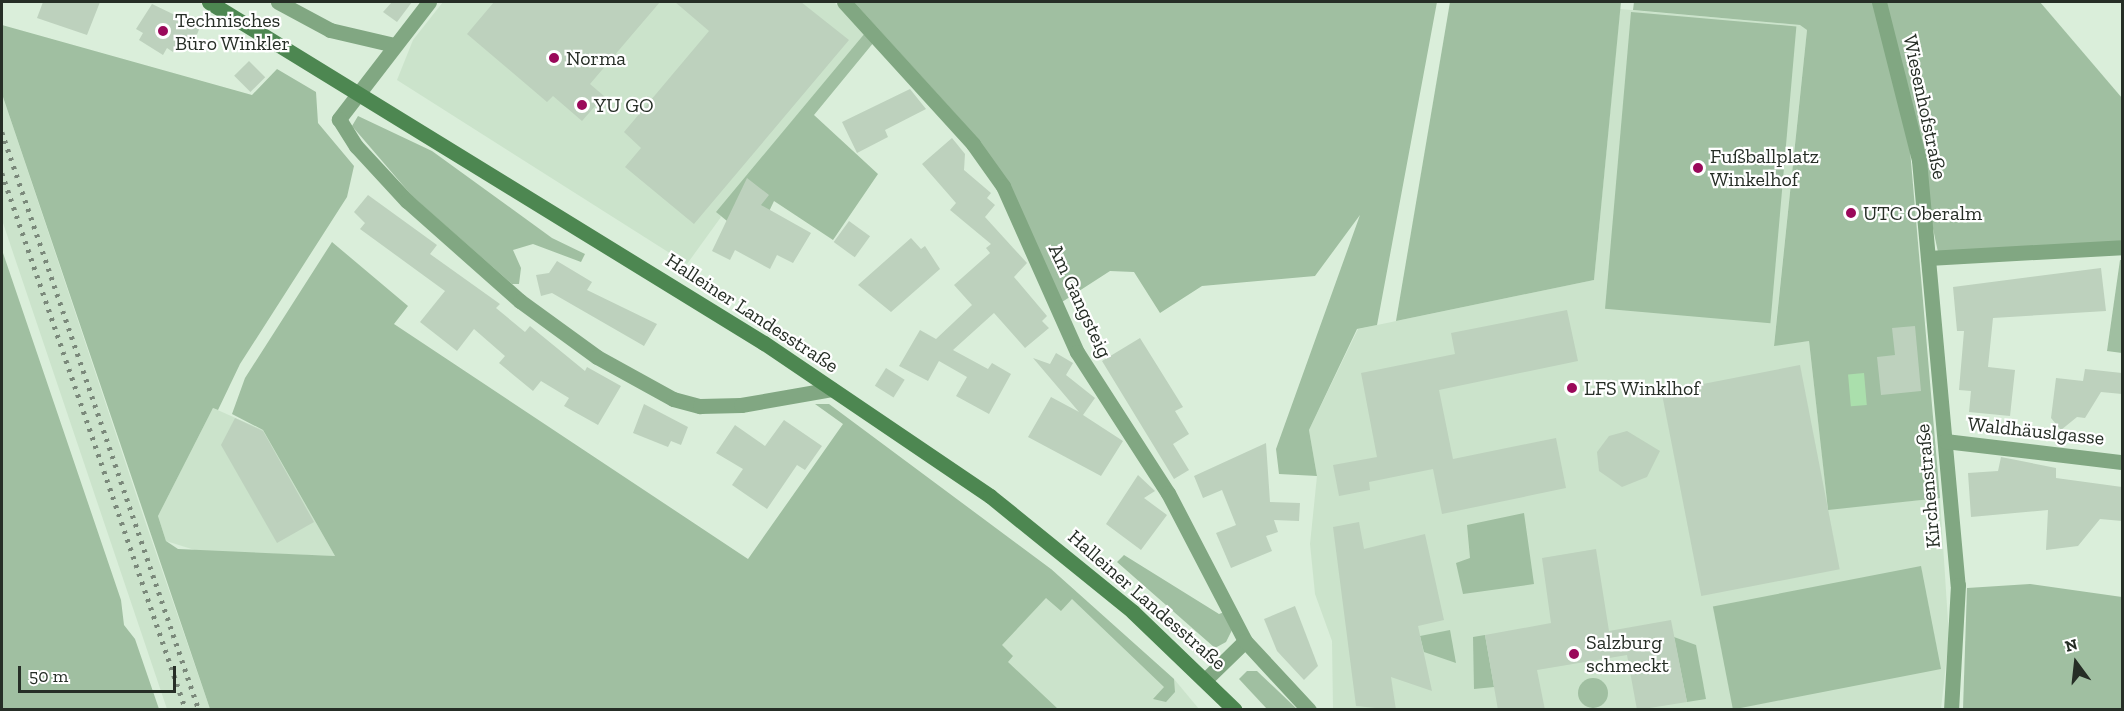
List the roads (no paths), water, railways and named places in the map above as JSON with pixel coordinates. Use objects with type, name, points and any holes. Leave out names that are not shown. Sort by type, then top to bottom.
[{"type":"main road","name":"Halleiner Landesstraße","points":[[209,2],[832,389],[990,496],[1206,679],[1235,710]]},
{"type":"street","points":[[278,2],[330,30],[394,45]]},
{"type":"street","points":[[429,2],[339,119],[372,165],[457,249],[597,357],[674,399],[700,406],[832,389]]},
{"type":"street","name":"Am Gangsteig","points":[[844,2],[973,144],[1003,186],[1077,352],[1168,493],[1245,641],[1309,710]]},
{"type":"street","name":"Wiesenhofstraße","points":[[1879,2],[1919,160],[1928,258]]},
{"type":"street","points":[[1928,258],[2122,247]]},
{"type":"street","name":"Kirchenstraße","points":[[1928,258],[1945,441],[1959,632],[1951,710]]},
{"type":"street","name":"Waldhäuslgasse","points":[[1945,441],[2122,462]]},
{"type":"street","points":[[1206,679],[1245,641]]},
{"type":"railway","points":[[2,132],[199,710]]},
{"type":"railway","points":[[2,173],[186,710]]},
{"type":"place","name":"Technisches Büro Winkler","points":[[163,31]]},
{"type":"place","name":"Norma","points":[[554,58]]},
{"type":"place","name":"YU GO","points":[[582,105]]},
{"type":"place","name":"Fußballplatz Winkelhof","points":[[1698,168]]},
{"type":"place","name":"UTC Oberalm","points":[[1851,213]]},
{"type":"place","name":"LFS Winklhof","points":[[1572,388]]},
{"type":"place","name":"Salzburg schmeckt","points":[[1574,654]]}]
